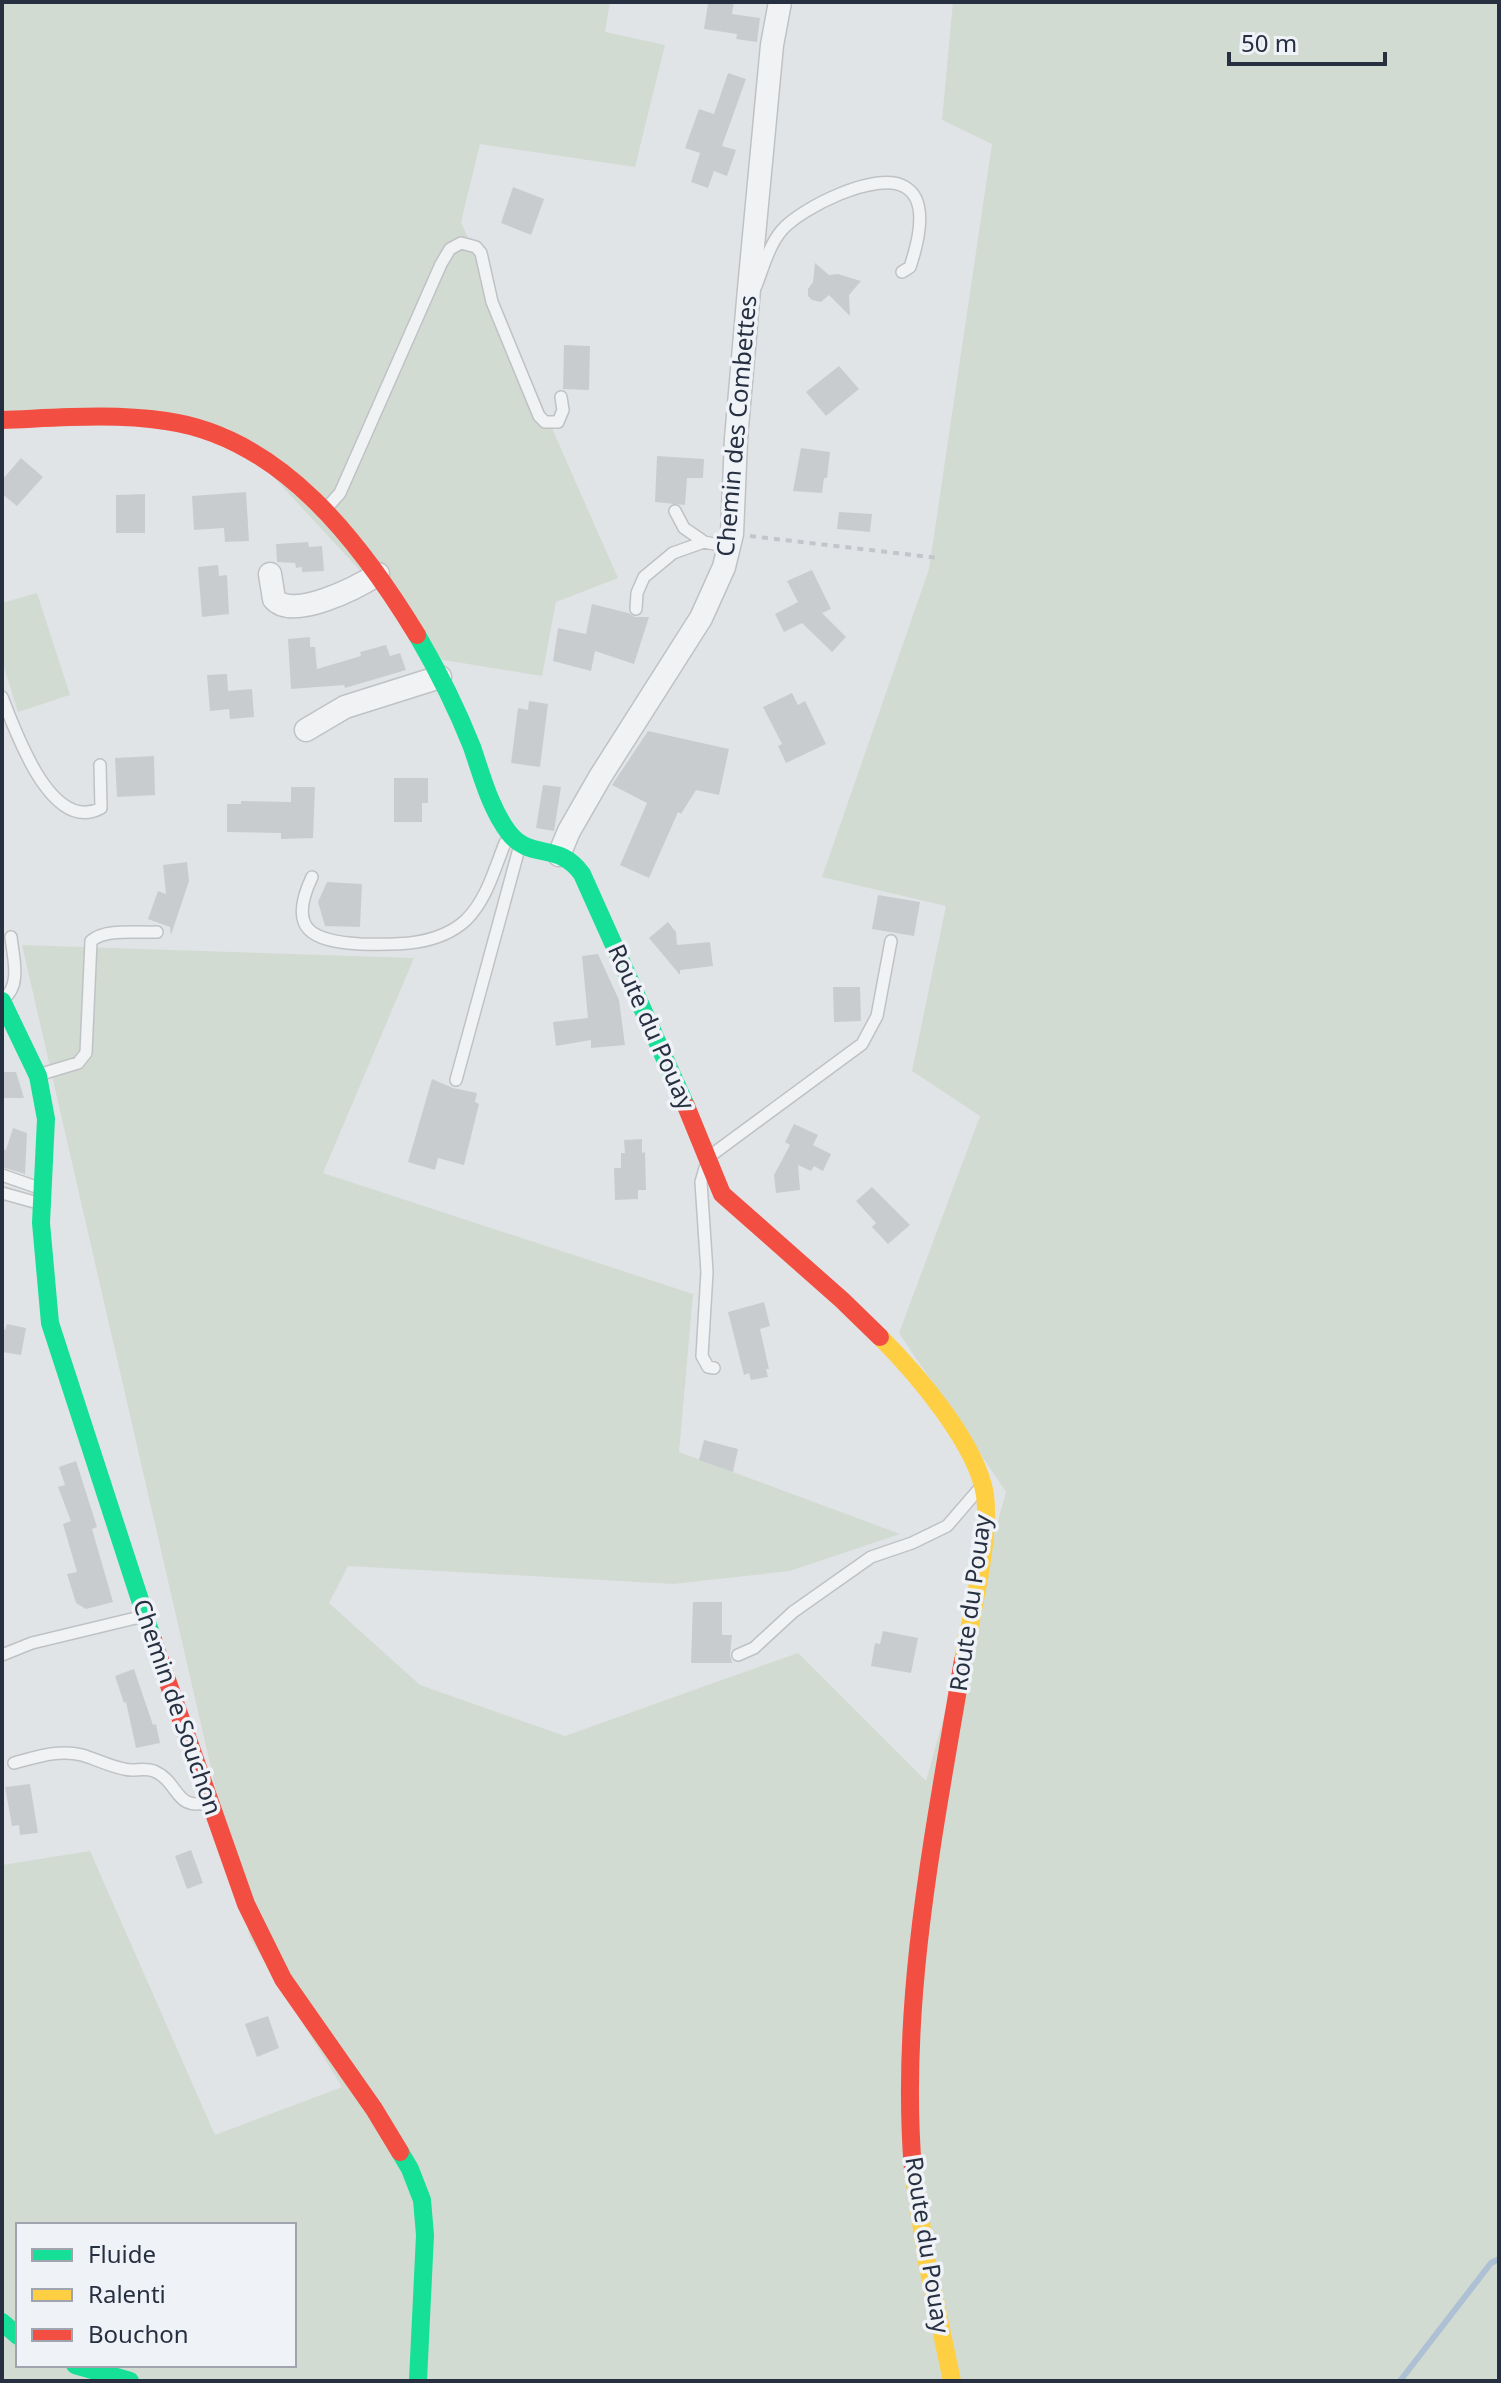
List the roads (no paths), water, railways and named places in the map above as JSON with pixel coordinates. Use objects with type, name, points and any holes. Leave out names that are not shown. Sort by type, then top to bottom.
[{"type":"street","name":"Chemin des Combettes","points":[[559,855],[600,777],[701,618],[715,590],[730,540],[749,289],[772,45],[780,2]]},
{"type":"street","points":[[2,420],[121,418],[186,424],[219,434],[253,452],[324,511],[378,574],[419,635],[440,677],[466,731],[496,812],[516,840],[540,852],[559,855]]},
{"type":"street","points":[[270,574],[274,599],[284,607],[296,607],[349,590],[378,574]]},
{"type":"street","points":[[306,730],[345,707],[440,677]]},
{"type":"street","name":"Route du Pouay","points":[[559,855],[571,861],[582,874],[682,1096],[722,1194],[842,1300],[897,1354],[948,1417],[970,1453],[985,1494],[985,1534],[941,1791],[921,1932],[911,2041],[910,2140],[916,2199],[931,2292],[952,2381]]},
{"type":"street","name":"Chemin de Souchon","points":[[2,1000],[38,1076],[46,1119],[41,1223],[50,1323],[145,1616],[210,1802],[246,1904],[283,1979],[374,2109],[410,2169],[422,2200],[425,2235],[418,2381]]},
{"type":"street","points":[[82,2367],[130,2381]]},
{"type":"lane","points":[[749,289],[756,287],[776,238],[794,220],[839,193],[883,184],[900,184],[909,188],[921,221],[910,267],[902,272]]},
{"type":"lane","points":[[324,511],[340,493],[441,264],[450,249],[461,243],[476,247],[481,253],[492,302],[533,407],[545,422],[558,422],[563,410],[561,397]]},
{"type":"lane","points":[[675,511],[684,528],[704,542]]},
{"type":"lane","points":[[636,609],[637,593],[644,577],[673,553],[704,542],[730,540]]},
{"type":"lane","points":[[2,697],[35,770],[60,804],[88,811],[101,808],[100,765]]},
{"type":"lane","points":[[312,877],[305,891],[302,913],[306,925],[316,936],[330,942],[385,945],[422,941],[444,935],[464,921],[479,904],[505,843],[516,840],[456,1080]]},
{"type":"lane","points":[[38,1076],[78,1063],[86,1053],[91,941],[108,934],[157,932]]},
{"type":"lane","points":[[2,1000],[10,993],[15,981],[11,937]]},
{"type":"lane","points":[[714,1368],[708,1367],[702,1356],[707,1272],[701,1182],[704,1168],[738,1133],[862,1044],[877,1016],[891,941]]},
{"type":"lane","points":[[2,1175],[43,1197]]},
{"type":"lane","points":[[2,1193],[43,1197]]},
{"type":"lane","points":[[738,1655],[754,1648],[793,1612],[871,1557],[912,1543],[947,1526],[983,1487]]},
{"type":"lane","points":[[2,1655],[32,1643],[145,1616]]},
{"type":"lane","points":[[14,1763],[49,1753],[80,1755],[122,1769],[147,1769],[160,1773],[182,1800],[190,1804],[210,1802]]},
{"type":"waterway","points":[[1400,2381],[1491,2263],[1499,2259]]}]
